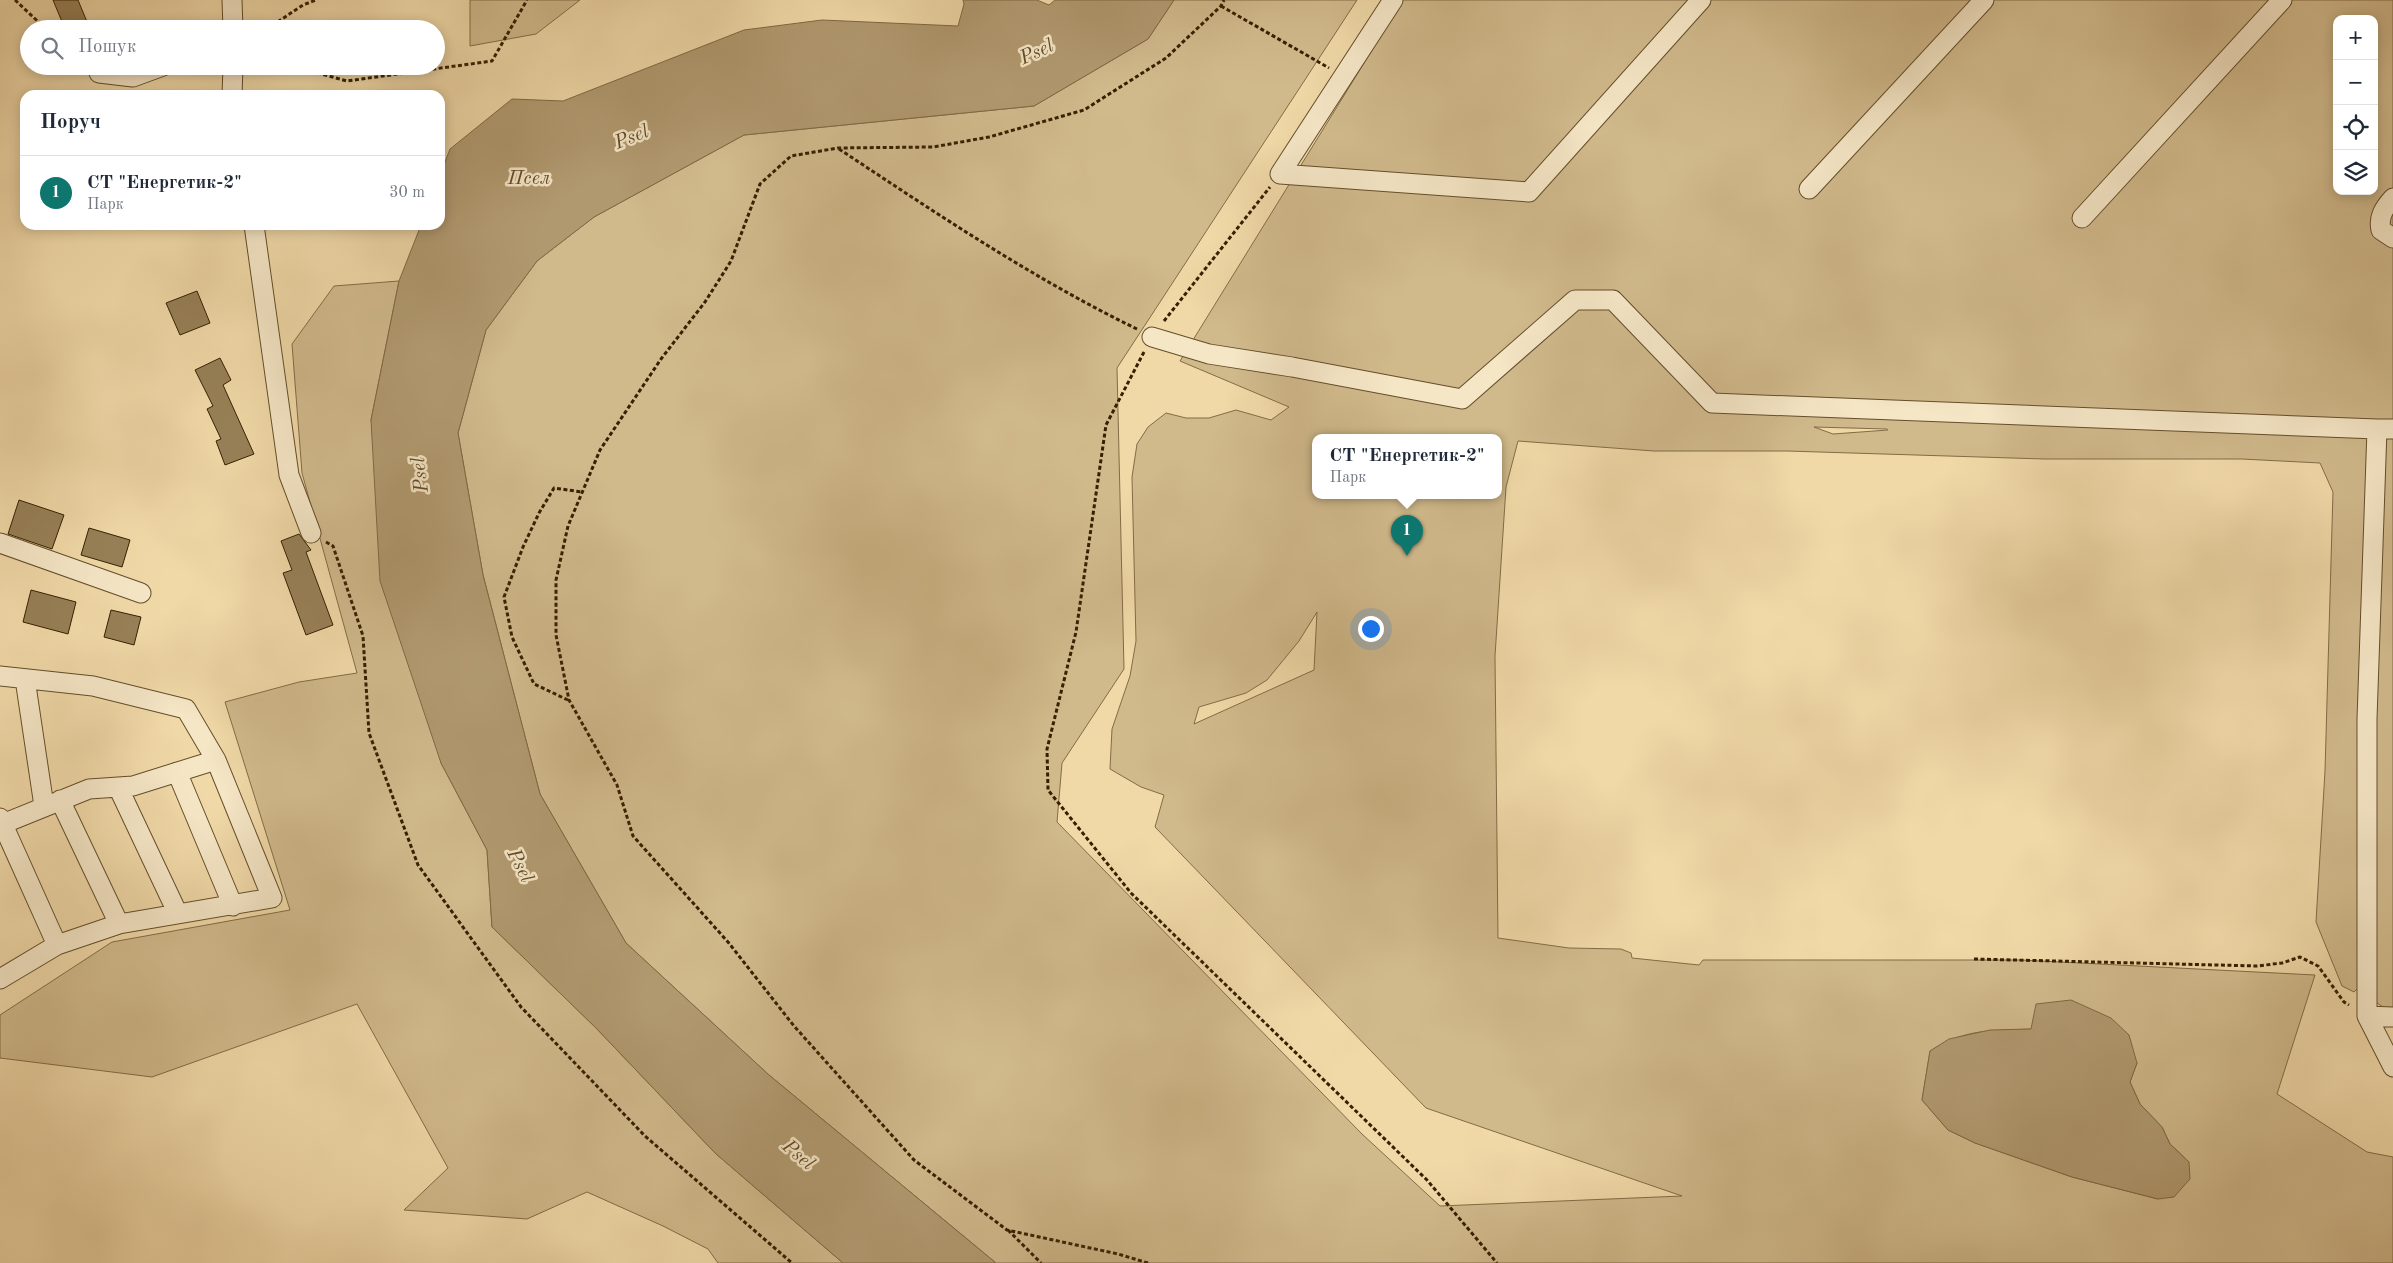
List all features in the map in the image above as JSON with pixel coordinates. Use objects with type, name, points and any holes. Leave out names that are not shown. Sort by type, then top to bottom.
[{"type":"street","points":[[232,0],[233,20]]},
{"type":"street","points":[[1393,0],[1280,174],[1529,192],[1701,0]]},
{"type":"street","points":[[1809,189],[1984,0]]},
{"type":"street","points":[[2082,218],[2282,0]]},
{"type":"street","points":[[121,75],[135,75]]},
{"type":"street","points":[[232,90],[233,75]]},
{"type":"street","points":[[2393,198],[2386,206],[2379,220],[2381,230],[2393,238]]},
{"type":"street","points":[[255,230],[289,475],[312,533]]},
{"type":"street","points":[[1152,337],[1209,354],[1292,367],[1462,399],[1574,300],[1613,300],[1712,403],[2385,429],[2367,719],[2366,1016],[2393,1067]]},
{"type":"street","points":[[0,543],[142,592]]},
{"type":"street","points":[[0,676],[93,686],[186,709],[216,760],[272,898],[233,906],[177,912],[119,924],[57,945],[1,975]]},
{"type":"street","points":[[25,679],[52,803],[119,924]]},
{"type":"street","points":[[57,945],[1,822],[89,789],[133,786],[216,760]]},
{"type":"street","points":[[177,772],[233,906]]},
{"type":"street","points":[[118,787],[177,912]]},
{"type":"street","points":[[2366,1016],[2393,1017]]},
{"type":"path","points":[[15,0],[36,20]]},
{"type":"path","points":[[280,20],[303,5],[316,0]]},
{"type":"path","points":[[445,67],[492,60],[528,0]]},
{"type":"path","points":[[1041,1263],[1007,1230],[914,1160],[794,1026],[728,942],[633,836],[617,786],[569,700],[556,635],[556,580],[568,526],[600,450],[661,359],[705,302],[731,261],[760,184],[791,156],[838,148],[933,147],[989,137],[1084,110],[1166,58],[1221,6],[1224,0]]},
{"type":"path","points":[[1221,6],[1344,76]]},
{"type":"path","points":[[325,75],[347,81],[388,75]]},
{"type":"path","points":[[838,148],[975,239],[1086,304],[1152,337]]},
{"type":"path","points":[[1280,174],[1152,337],[1106,425],[1076,632],[1047,749],[1048,790],[1131,893],[1427,1180],[1497,1263]]},
{"type":"path","points":[[569,700],[534,684],[512,637],[504,597],[527,538],[554,488],[582,492]]},
{"type":"path","points":[[312,533],[333,546],[363,636],[369,733],[418,865],[521,1007],[645,1136],[792,1263]]},
{"type":"path","points":[[1974,959],[2257,966],[2282,963],[2300,958],[2318,966],[2344,1002],[2366,1016]]},
{"type":"path","points":[[1007,1230],[1118,1254],[1148,1263]]},
{"type":"shaded area","points":[[470,0],[580,0],[536,34],[470,46]]},
{"type":"shaded area","points":[[1174,0],[1357,0],[1117,368],[1124,669],[1062,763],[1057,822],[1362,1134],[1440,1206],[1682,1196],[1426,1108],[1155,827],[1164,795],[1141,787],[1110,769],[1112,729],[1130,676],[1136,641],[1132,477],[1137,444],[1148,427],[1166,413],[1186,418],[1209,418],[1236,410],[1271,420],[1289,407],[1180,361],[1403,0],[2393,0],[2393,1014],[2357,989],[2354,992],[2342,986],[2316,922],[2325,771],[2333,492],[2320,463],[2242,459],[2044,459],[1787,451],[1654,451],[1518,441],[1506,487],[1495,656],[1498,938],[1569,948],[1621,949],[1631,953],[1632,958],[1699,965],[1703,960],[2021,960],[2315,975],[2277,1094],[2367,1152],[2393,1157],[2393,1263],[996,1263],[769,1075],[626,943],[540,794],[483,575],[458,433],[486,330],[537,261],[594,217],[744,135],[1034,106],[1148,39]],"holes":[[[1814,427],[1887,429],[1833,434]],[[1317,612],[1314,670],[1194,724],[1199,707],[1246,693],[1267,680],[1299,641]],[[2032,1029],[2137,1063],[2130,1082],[2140,1104],[2162,1127],[2170,1144],[2189,1162],[2158,1199],[2072,1177],[1975,1143],[1948,1130],[1922,1100],[1930,1051],[1967,1034]]]},
{"type":"shaded area","points":[[399,281],[371,420],[441,763],[487,850],[492,927],[596,1028],[715,1153],[843,1263],[718,1263],[708,1249],[663,1226],[587,1192],[527,1219],[404,1210],[448,1168],[357,1004],[152,1077],[0,1058],[0,1015],[112,942],[290,910],[225,702],[299,682],[357,673],[302,473],[292,344],[334,286]]},
{"type":"water","name":"Псел","points":[[963,0],[1037,0],[1049,5],[1055,0],[1174,0],[1148,39],[1034,106],[744,135],[594,217],[537,261],[486,330],[458,433],[483,575],[540,794],[626,943],[769,1075],[996,1263],[843,1263],[715,1153],[596,1028],[492,927],[487,850],[441,763],[380,581],[371,420],[399,281],[419,230],[445,230],[445,162],[450,149],[512,99],[563,101],[744,30],[822,20],[958,26],[964,4]]},
{"type":"water","points":[[2071,1000],[2111,1018],[2129,1035],[2137,1063],[2130,1082],[2140,1104],[2162,1127],[2170,1144],[2189,1162],[2190,1179],[2174,1197],[2158,1199],[2072,1177],[1975,1143],[1948,1130],[1922,1100],[1930,1051],[1949,1039],[1990,1030],[2031,1029],[2036,1004]]},
{"type":"building","points":[[53,0],[78,0],[86,20],[61,20]]},
{"type":"building","points":[[197,291],[210,323],[180,335],[166,303]]},
{"type":"building","points":[[220,358],[231,380],[223,385],[254,454],[225,465],[216,441],[221,439],[207,409],[213,406],[195,370]]},
{"type":"building","points":[[19,500],[64,515],[52,549],[8,534]]},
{"type":"building","points":[[89,528],[130,540],[122,567],[81,555]]},
{"type":"building","points":[[299,534],[311,550],[306,552],[333,625],[306,635],[283,573],[292,570],[281,541]]},
{"type":"building","points":[[31,590],[76,602],[68,634],[23,622]]},
{"type":"building","points":[[111,610],[141,617],[134,645],[104,637]]},
{"type":"place","name":"СТ \"Енергетик-2\"","points":[[1407,556]]},
{"type":"water label","name":"Psel","points":[[1036,51]]},
{"type":"water label","name":"Psel","points":[[631,136]]},
{"type":"water label","name":"Psel","points":[[419,475]]},
{"type":"water label","name":"Psel","points":[[521,865]]},
{"type":"water label","name":"Psel","points":[[799,1154]]}]
